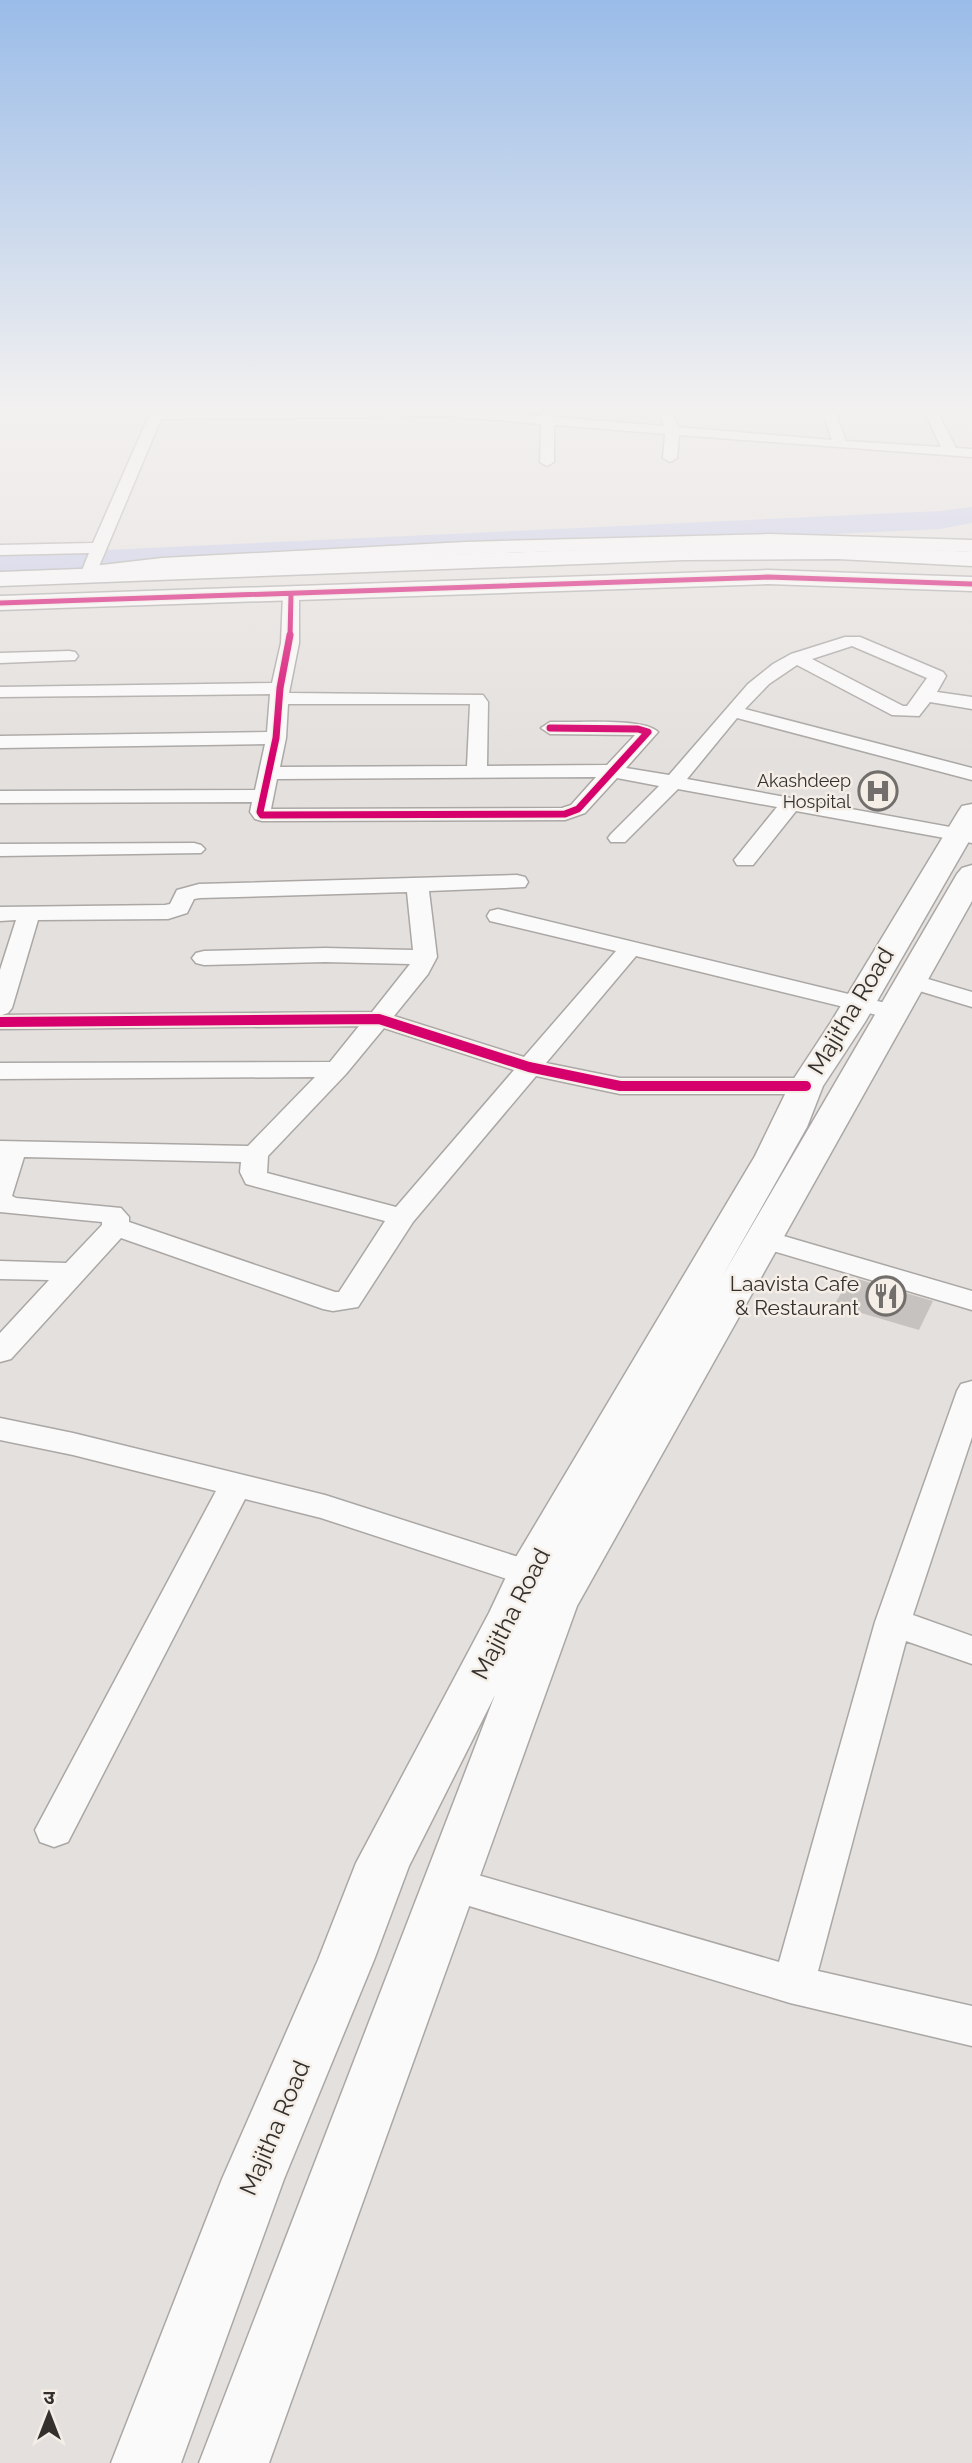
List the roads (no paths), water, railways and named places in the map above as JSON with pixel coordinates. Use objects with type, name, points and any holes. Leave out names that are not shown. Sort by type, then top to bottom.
[{"type":"main road","points":[[59,577],[94,560],[162,565],[593,544],[876,540],[972,546]]},
{"type":"main road","points":[[0,579],[684,552],[838,552],[972,559]]},
{"type":"main road","points":[[0,591],[667,566],[822,565],[972,572]]},
{"type":"main road","points":[[0,603],[768,577],[972,584]]},
{"type":"main road","name":"Majitha Road","points":[[146,2463],[253,2179],[346,1960],[383,1863],[513,1613],[547,1579],[763,1239],[968,839]]},
{"type":"main road","name":"Majitha Road","points":[[234,2463],[554,1605],[547,1579],[641,1378],[773,1156],[789,1127],[806,1086],[887,999]]},
{"type":"street","points":[[0,550],[94,560],[109,526]]},
{"type":"street","points":[[291,594],[289,643],[279,693],[275,738],[260,812],[266,816],[553,815],[578,809],[648,732],[551,728]]},
{"type":"street","points":[[618,838],[673,783],[760,683],[797,658],[851,641],[860,642],[937,676],[926,696],[912,712],[900,711],[797,658]]},
{"type":"street","points":[[0,658],[69,656]]},
{"type":"street","points":[[0,692],[279,693],[476,699],[479,702],[477,773]]},
{"type":"street","points":[[926,696],[972,704]]},
{"type":"street","points":[[733,711],[972,774]]},
{"type":"street","points":[[0,742],[275,738]]},
{"type":"street","points":[[268,773],[612,771],[968,839]]},
{"type":"street","points":[[0,797],[263,796]]},
{"type":"street","points":[[745,860],[791,804]]},
{"type":"street","points":[[0,850],[194,849]]},
{"type":"street","points":[[0,914],[168,912],[179,908],[185,895],[199,891],[417,887],[517,882]]},
{"type":"street","points":[[402,1217],[256,1178],[253,1172],[255,1154],[337,1069],[420,970],[425,957],[417,887]]},
{"type":"street","points":[[0,1008],[29,914]]},
{"type":"street","points":[[498,916],[631,948],[887,999],[972,1000]]},
{"type":"street","points":[[116,1227],[340,1302],[351,1296],[402,1217],[631,948]]},
{"type":"street","points":[[204,958],[325,955],[425,957]]},
{"type":"street","points":[[0,1022],[379,1019],[529,1067],[620,1086],[806,1086]]},
{"type":"street","points":[[0,1071],[337,1069]]},
{"type":"street","points":[[0,1193],[6,1149],[255,1154]]},
{"type":"street","points":[[0,1201],[10,1206],[111,1214],[115,1217],[116,1227],[0,1352]]},
{"type":"street","points":[[763,1239],[972,1301]]},
{"type":"street","points":[[0,1270],[73,1272]]},
{"type":"street","points":[[790,1984],[794,1983],[893,1622],[972,1391]]},
{"type":"street","points":[[0,1429],[325,1507],[547,1579]]},
{"type":"street","points":[[54,1830],[236,1485]]},
{"type":"street","points":[[893,1622],[972,1650]]},
{"type":"street","points":[[450,1884],[790,1984],[972,2026]]},
{"type":"waterway","points":[[0,564],[813,526]]},
{"type":"place","name":"Akashdeep Hospital","points":[[878,791]]},
{"type":"place","name":"Laavista Cafe & Restaurant","points":[[886,1296]]}]
